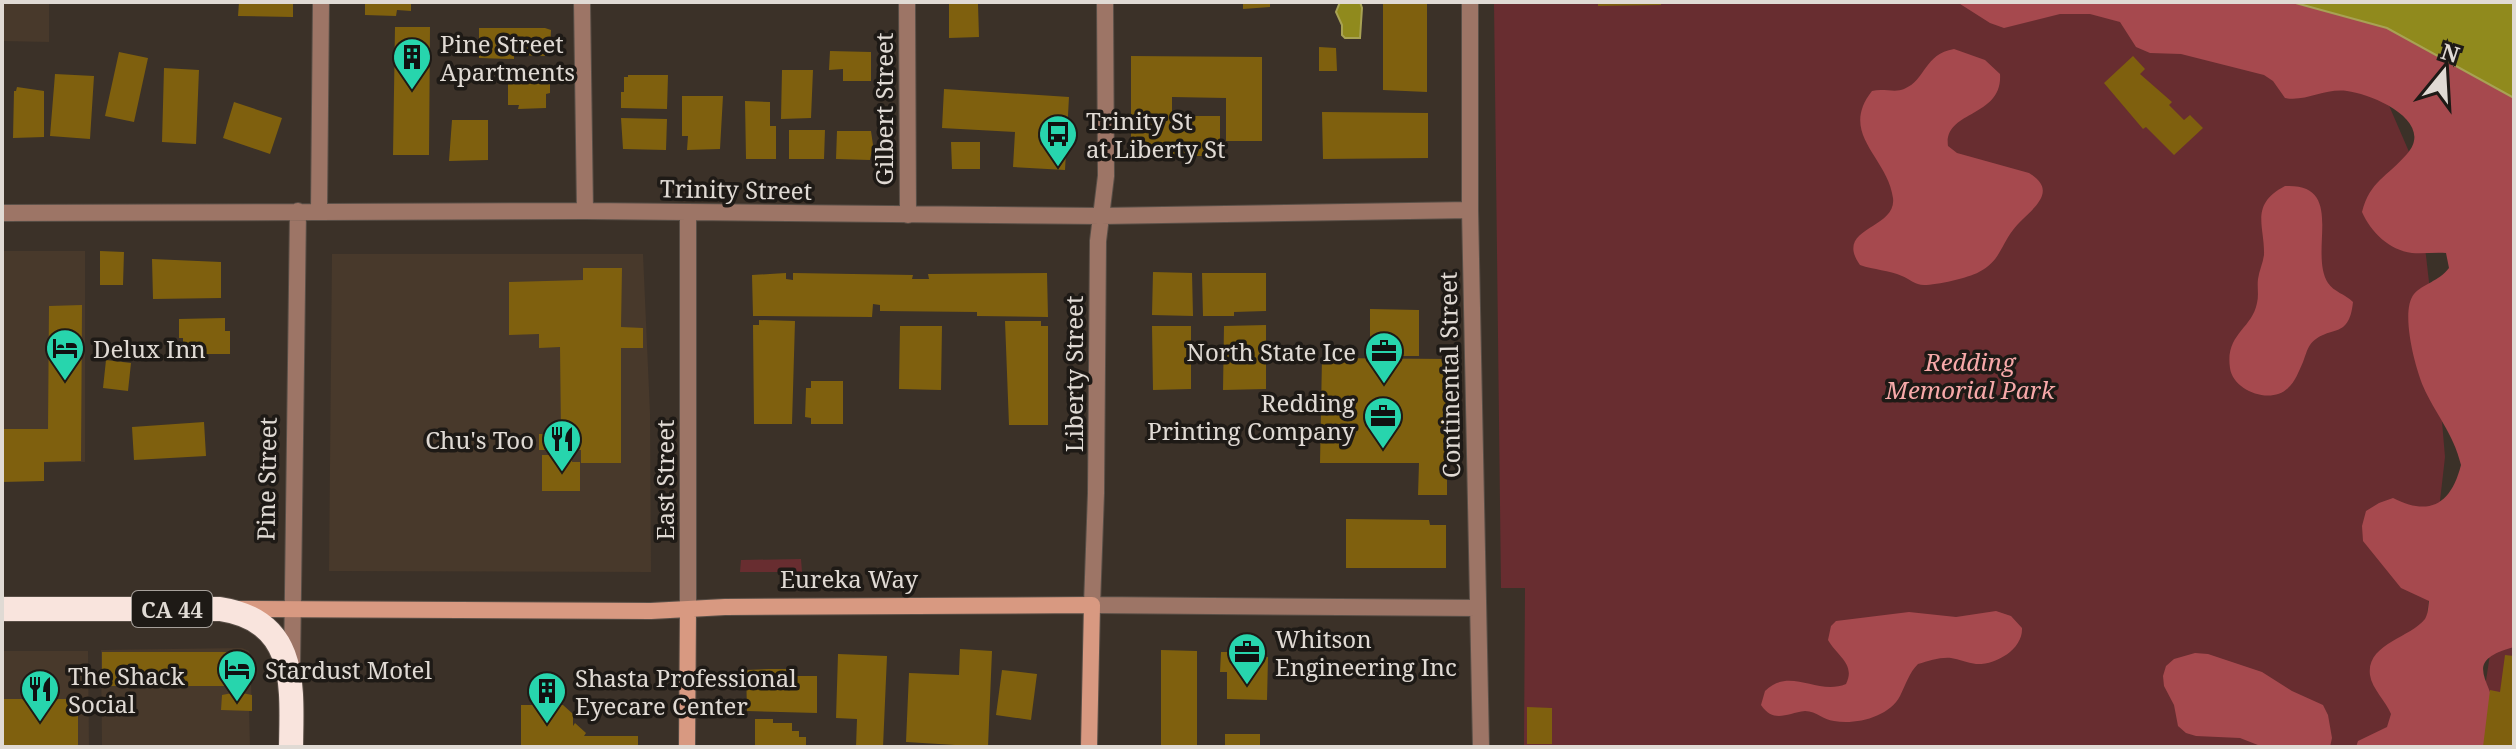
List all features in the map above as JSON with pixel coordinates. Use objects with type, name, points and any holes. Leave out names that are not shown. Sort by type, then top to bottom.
[{"type":"highway","name":"Eureka Way","points":[[2,609],[220,609],[241,612],[264,625],[282,649],[292,681]]},
{"type":"highway","name":"Pine Street","points":[[291,747],[292,681]]},
{"type":"street","points":[[319,211],[321,2]]},
{"type":"street","points":[[582,2],[585,211]]},
{"type":"street","name":"Gilbert Street","points":[[907,2],[908,215]]},
{"type":"street","name":"Liberty Street","points":[[1089,747],[1096,493],[1098,241],[1106,176],[1105,2]]},
{"type":"street","name":"Continental Street","points":[[1470,2],[1470,210],[1481,747]]},
{"type":"street","name":"Trinity Street","points":[[2,213],[585,211],[1101,216],[1470,210]]},
{"type":"street","name":"Pine Street","points":[[292,681],[298,211]]},
{"type":"street","name":"East Street","points":[[687,747],[688,212]]},
{"type":"street","name":"Eureka Way","points":[[220,609],[688,610],[864,605],[1478,608]]},
{"type":"shaded area","points":[[2,2],[49,2],[49,42],[2,41]]},
{"type":"shaded area","points":[[1340,2],[1360,2],[1360,38],[1345,38],[1342,35],[1342,25],[1336,12]]},
{"type":"shaded area","points":[[1957,2],[2347,2],[2514,83],[2514,647],[2497,653],[2484,666],[2495,715],[2489,747],[2356,747],[2358,741],[2387,727],[2391,714],[2371,680],[2371,664],[2375,656],[2425,619],[2429,601],[2401,588],[2363,541],[2362,526],[2366,511],[2393,498],[2418,506],[2437,503],[2451,489],[2461,465],[2416,366],[2408,313],[2414,294],[2449,268],[2446,253],[2412,253],[2396,248],[2376,233],[2362,212],[2374,186],[2407,154],[2414,142],[2407,120],[2385,104],[2358,93],[2331,91],[2285,98],[2273,81],[2264,75],[2181,54],[2150,53],[2136,47],[2120,22],[2090,14],[2060,14],[2004,28],[1990,23]]},
{"type":"shaded area","points":[[2292,2],[2514,2],[2514,98],[2387,28]]},
{"type":"shaded area","points":[[1954,49],[1985,60],[2000,74],[1992,99],[1954,126],[1949,134],[1948,146],[1957,153],[2029,173],[2039,180],[2043,188],[2038,203],[2013,230],[1986,268],[1960,279],[1921,285],[1897,274],[1860,265],[1854,253],[1854,243],[1886,217],[1892,209],[1893,198],[1883,170],[1862,133],[1860,120],[1863,106],[1872,91],[1904,89],[1917,80],[1937,56]]},
{"type":"shaded area","points":[[2285,186],[2304,188],[2315,196],[2321,207],[2323,270],[2330,286],[2353,302],[2351,314],[2342,327],[2317,338],[2310,345],[2290,386],[2281,393],[2263,395],[2245,389],[2233,376],[2230,368],[2231,347],[2257,303],[2258,279],[2264,255],[2263,209],[2274,193]]},
{"type":"shaded area","points":[[2,251],[85,251],[85,462],[2,463]]},
{"type":"shaded area","points":[[332,254],[643,254],[650,413],[651,572],[329,571]]},
{"type":"shaded area","points":[[1996,611],[2011,616],[2022,628],[2013,649],[2000,659],[1984,664],[1947,658],[1918,664],[1895,703],[1871,718],[1843,722],[1805,711],[1776,716],[1761,705],[1765,691],[1784,681],[1825,687],[1846,684],[1847,666],[1828,640],[1831,626],[1836,621],[1909,612],[1956,617]]},
{"type":"shaded area","points":[[242,648],[250,655],[250,747],[102,747],[101,650]]},
{"type":"shaded area","points":[[2,651],[88,651],[89,747],[2,747]]},
{"type":"shaded area","points":[[2195,653],[2208,654],[2262,672],[2292,691],[2323,705],[2332,738],[2330,747],[2263,747],[2240,738],[2186,733],[2178,726],[2163,676],[2166,666],[2174,659]]},
{"type":"green space","name":"Redding Memorial Park","points":[[1494,2],[2086,2],[2381,87],[2416,168],[2445,457],[2412,747],[1524,747],[1525,588],[1501,588]]},
{"type":"green space","points":[[801,559],[802,572],[740,572],[741,560]]},
{"type":"green space","points":[[2514,605],[2514,747],[2476,747],[2492,641]]},
{"type":"building","points":[[239,2],[293,2],[293,17],[238,16]]},
{"type":"building","points":[[365,2],[411,2],[411,11],[397,10],[396,16],[365,15]]},
{"type":"building","points":[[1243,2],[1270,2],[1270,7],[1243,9]]},
{"type":"building","points":[[1383,2],[1427,2],[1427,92],[1383,90]]},
{"type":"building","points":[[1598,2],[1661,2],[1661,5],[1598,6]]},
{"type":"building","points":[[949,4],[978,4],[979,37],[949,38]]},
{"type":"building","name":"Pine Street Apartments","points":[[395,27],[430,27],[429,155],[393,155]]},
{"type":"building","points":[[479,28],[551,30],[550,53],[545,53],[545,56],[514,55],[514,59],[479,58]]},
{"type":"building","points":[[1319,47],[1336,48],[1337,71],[1319,71]]},
{"type":"building","points":[[830,51],[871,52],[871,81],[843,81],[843,69],[829,70]]},
{"type":"building","points":[[119,52],[148,58],[134,122],[105,116]]},
{"type":"building","points":[[1131,56],[1262,57],[1262,141],[1226,141],[1226,98],[1172,97],[1172,116],[1220,116],[1220,156],[1131,156]]},
{"type":"building","points":[[2133,56],[2145,69],[2140,74],[2172,102],[2169,105],[2184,120],[2190,115],[2203,128],[2174,155],[2146,127],[2143,129],[2104,83]]},
{"type":"building","points":[[164,68],[199,70],[196,144],[162,142]]},
{"type":"building","points":[[782,70],[813,70],[811,118],[781,119]]},
{"type":"building","points":[[550,72],[546,108],[518,109],[519,105],[508,105],[508,74]]},
{"type":"building","points":[[55,74],[94,76],[90,139],[50,136]]},
{"type":"building","points":[[668,75],[667,109],[621,108],[624,77]]},
{"type":"building","points":[[17,87],[44,91],[44,137],[13,138],[14,91]]},
{"type":"building","points":[[944,89],[1069,97],[1065,170],[1013,167],[1015,132],[942,128]]},
{"type":"building","points":[[682,96],[723,96],[720,149],[687,150],[688,136],[682,136]]},
{"type":"building","points":[[745,101],[770,102],[770,126],[776,126],[776,159],[746,159]]},
{"type":"building","points":[[234,102],[282,118],[270,154],[223,138]]},
{"type":"building","points":[[1322,112],[1428,113],[1428,158],[1323,159]]},
{"type":"building","points":[[621,118],[667,119],[666,150],[623,149]]},
{"type":"building","points":[[452,120],[488,120],[488,160],[449,161]]},
{"type":"building","points":[[789,130],[825,130],[824,159],[789,159]]},
{"type":"building","points":[[837,131],[871,131],[873,145],[870,160],[836,159]]},
{"type":"building","points":[[951,142],[980,142],[980,169],[952,169]]},
{"type":"building","points":[[100,251],[124,252],[123,285],[100,285]]},
{"type":"building","points":[[152,259],[221,262],[221,298],[153,299]]},
{"type":"building","points":[[583,268],[622,268],[621,327],[643,328],[643,348],[621,348],[621,463],[581,463],[581,450],[572,450],[572,462],[580,462],[580,491],[542,491],[542,455],[555,455],[555,450],[539,450],[539,434],[561,434],[560,347],[539,348],[539,334],[509,335],[509,282],[583,280]]},
{"type":"building","points":[[1153,272],[1192,273],[1193,316],[1152,315]]},
{"type":"building","points":[[786,273],[786,279],[793,280],[793,273],[913,275],[912,279],[929,279],[928,274],[1047,273],[1048,317],[977,316],[977,312],[880,311],[880,305],[873,304],[872,317],[753,316],[752,275]]},
{"type":"building","points":[[1202,273],[1266,273],[1266,311],[1234,312],[1234,316],[1203,316]]},
{"type":"building","name":"Delux Inn","points":[[82,305],[81,461],[44,462],[44,481],[2,482],[2,429],[48,429],[49,306]]},
{"type":"building","points":[[1370,309],[1419,310],[1419,356],[1370,356]]},
{"type":"building","points":[[225,318],[225,331],[230,331],[230,354],[183,354],[179,319]]},
{"type":"building","points":[[759,320],[795,321],[792,424],[754,424],[753,325],[759,325]]},
{"type":"building","points":[[1005,321],[1041,321],[1041,326],[1048,326],[1048,425],[1009,425]]},
{"type":"building","points":[[1266,325],[1266,389],[1223,390],[1224,326]]},
{"type":"building","points":[[900,326],[942,326],[941,390],[899,389]]},
{"type":"building","points":[[1152,326],[1191,326],[1191,389],[1153,390]]},
{"type":"building","points":[[1322,358],[1447,359],[1447,495],[1418,495],[1419,463],[1320,463]]},
{"type":"building","points":[[106,360],[131,363],[128,391],[103,388]]},
{"type":"building","points":[[811,381],[843,381],[843,424],[811,424],[811,418],[805,417],[806,388],[811,388]]},
{"type":"building","points":[[204,422],[206,456],[134,460],[132,427]]},
{"type":"building","points":[[1346,519],[1429,520],[1430,525],[1446,525],[1446,568],[1346,568]]},
{"type":"building","name":"Whitson Engineering Inc","points":[[1242,648],[1256,648],[1258,656],[1268,657],[1267,700],[1227,699],[1227,672],[1220,672],[1221,652],[1242,652]]},
{"type":"building","points":[[960,649],[992,651],[988,747],[906,742],[909,673],[959,675]]},
{"type":"building","points":[[1161,650],[1197,651],[1197,747],[1161,747]]},
{"type":"building","points":[[102,652],[237,652],[237,686],[102,686]]},
{"type":"building","points":[[838,654],[887,656],[883,747],[856,747],[857,719],[836,718]]},
{"type":"building","points":[[2505,655],[2514,656],[2514,747],[2483,747],[2490,690],[2500,692]]},
{"type":"building","points":[[789,669],[789,676],[817,676],[817,713],[747,711],[746,670]]},
{"type":"building","points":[[1002,670],[1037,674],[1031,720],[996,715]]},
{"type":"building","name":"Stardust Motel","points":[[237,692],[252,695],[252,711],[221,710],[222,695]]},
{"type":"building","name":"The Shack Social","points":[[2,699],[78,699],[78,747],[2,747]]},
{"type":"building","name":"Shasta Professional Eyecare Center","points":[[521,705],[563,705],[573,714],[573,726],[575,723],[586,733],[584,736],[638,736],[638,747],[521,747]]},
{"type":"building","points":[[1527,707],[1552,708],[1552,744],[1527,744]]},
{"type":"building","points":[[755,719],[792,723],[792,731],[799,731],[799,737],[806,737],[806,747],[755,747]]},
{"type":"building","points":[[1225,734],[1260,734],[1260,747],[1225,747]]},
{"type":"place","name":"Pine Street Apartments","points":[[412,91]]},
{"type":"place","name":"Trinity St at Liberty St","points":[[1058,168]]},
{"type":"place","name":"Delux Inn","points":[[65,382]]},
{"type":"place","name":"North State Ice","points":[[1384,385]]},
{"type":"place","name":"Redding Printing Company","points":[[1383,450]]},
{"type":"place","name":"Chu's Too","points":[[562,473]]},
{"type":"place","name":"Whitson Engineering Inc","points":[[1247,686]]},
{"type":"place","name":"Stardust Motel","points":[[237,703]]},
{"type":"place","name":"The Shack Social","points":[[40,723]]},
{"type":"place","name":"Shasta Professional Eyecare Center","points":[[547,725]]}]
